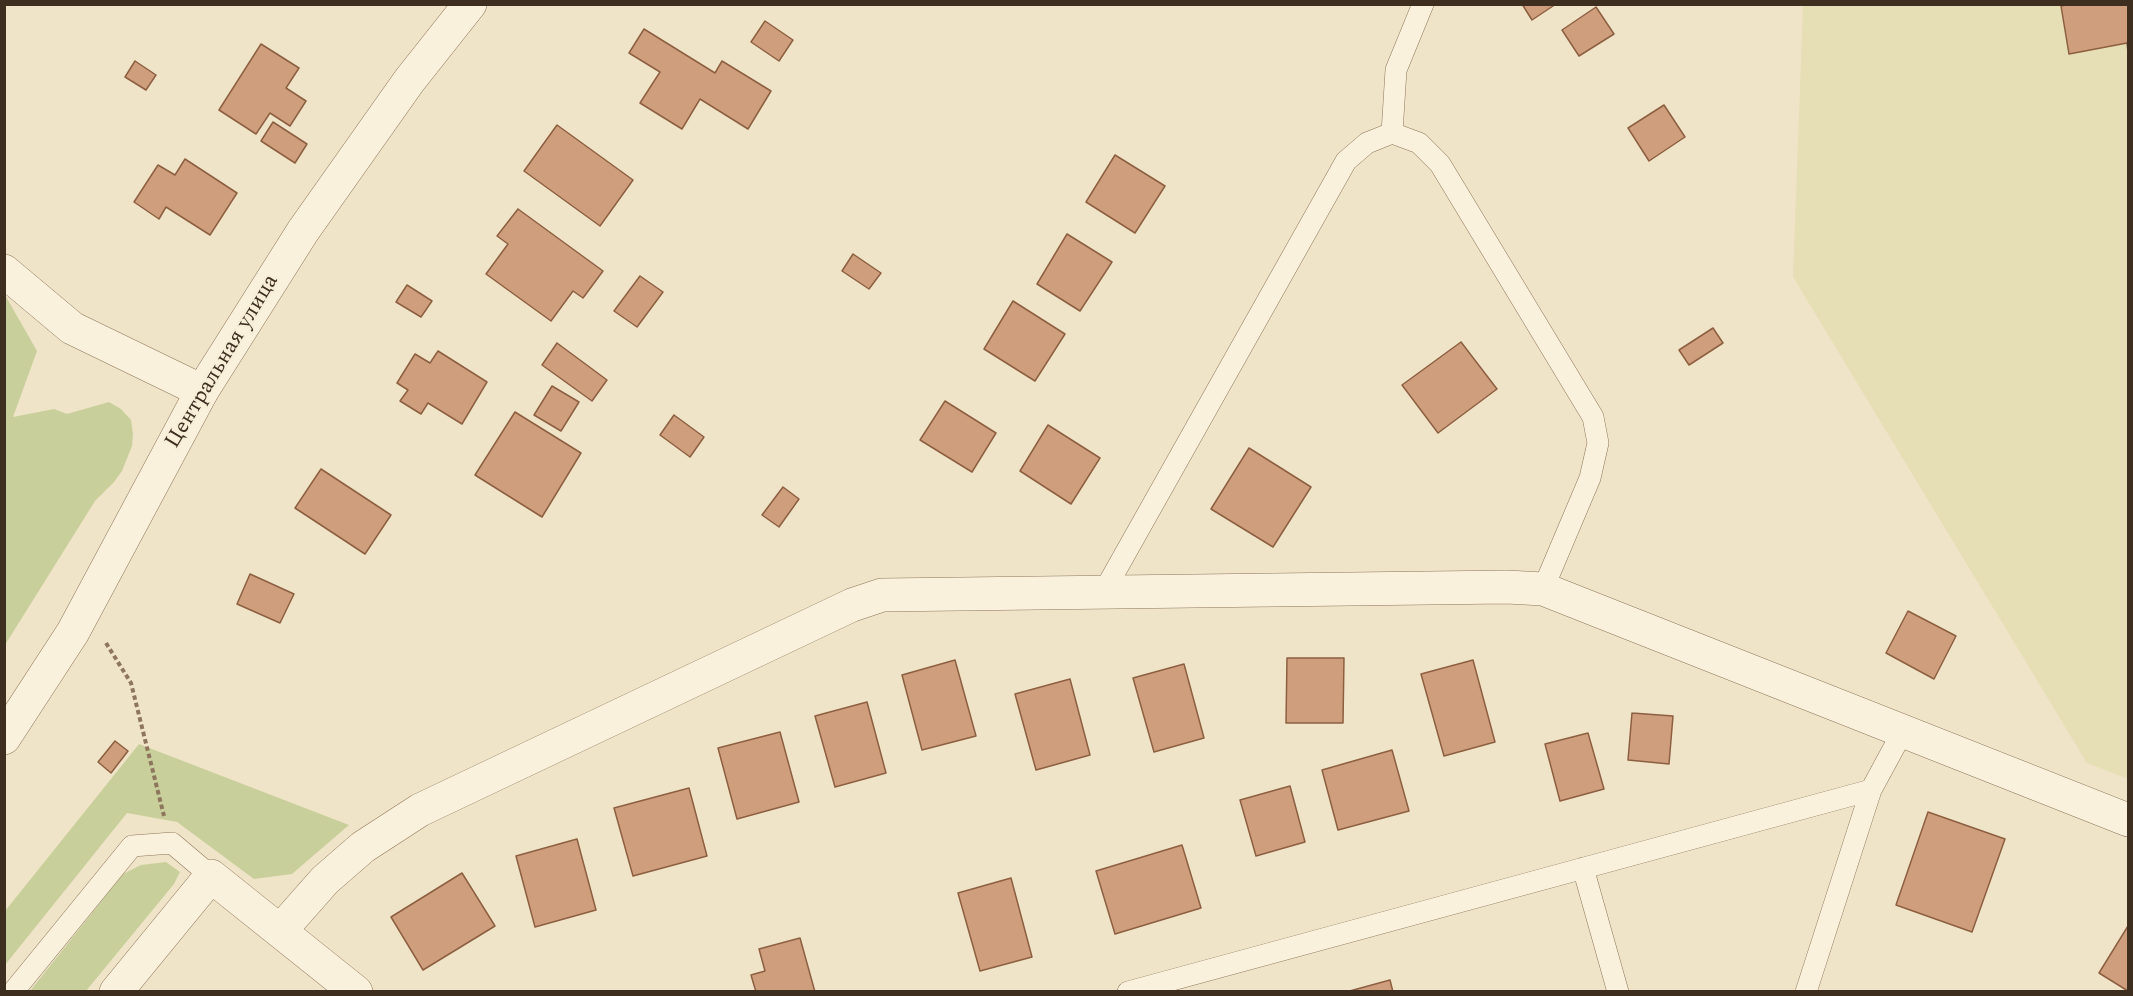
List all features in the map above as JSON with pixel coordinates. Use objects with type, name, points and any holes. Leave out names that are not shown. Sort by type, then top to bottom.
[{"type":"street","name":"Центральная улица","points":[[4,738],[73,632],[202,391],[303,231],[409,81],[470,4]]},
{"type":"street","points":[[4,271],[72,328],[202,391]]},
{"type":"street","points":[[280,931],[325,880],[363,847],[420,810],[852,605],[882,595],[1507,587],[1543,590],[2128,820]]},
{"type":"street","points":[[116,992],[211,876],[356,992]]},
{"type":"lane","points":[[1392,133],[1396,70],[1423,4]]},
{"type":"lane","points":[[1103,593],[1346,161],[1367,143],[1392,133],[1419,143],[1440,164],[1593,417],[1598,443],[1590,478],[1543,590]]},
{"type":"lane","points":[[1806,992],[1871,790],[1903,730]]},
{"type":"lane","points":[[1128,992],[1871,790]]},
{"type":"lane","points":[[13,992],[132,846],[172,843],[211,876]]},
{"type":"lane","points":[[1582,868],[1617,992]]},
{"type":"path","points":[[105,642],[131,682],[172,843]]},
{"type":"shaded area","points":[[1803,5],[2128,5],[2128,779],[2087,763],[1793,277]]},
{"type":"green space","points":[[5,295],[37,351],[13,417],[54,409],[67,414],[109,402],[121,409],[131,420],[133,434],[132,446],[122,471],[95,501],[5,645]]},
{"type":"green space","points":[[139,744],[349,825],[292,874],[254,879],[177,822],[127,813],[5,965],[5,911]]},
{"type":"green space","points":[[166,862],[180,872],[174,884],[86,991],[30,991],[123,874],[141,865]]},
{"type":"building","points":[[1522,4],[1556,4],[1532,20]]},
{"type":"building","points":[[2128,4],[2128,52],[2127,43],[2069,54],[2061,6]]},
{"type":"building","points":[[1596,7],[1614,34],[1579,56],[1562,30]]},
{"type":"building","points":[[765,21],[793,40],[779,61],[751,42]]},
{"type":"building","points":[[644,29],[715,73],[722,61],[771,91],[748,129],[700,99],[682,129],[640,103],[660,72],[629,53]]},
{"type":"building","points":[[261,44],[299,68],[286,88],[306,101],[290,126],[270,113],[256,134],[219,110]]},
{"type":"building","points":[[135,61],[156,75],[146,90],[125,77]]},
{"type":"building","points":[[1664,105],[1685,137],[1649,161],[1628,128]]},
{"type":"building","points":[[273,122],[307,144],[295,163],[261,141]]},
{"type":"building","points":[[557,125],[633,180],[600,226],[524,171]]},
{"type":"building","points":[[1115,155],[1165,186],[1135,233],[1086,202]]},
{"type":"building","points":[[185,159],[237,193],[210,235],[166,207],[159,219],[134,202],[158,165],[175,175]]},
{"type":"building","points":[[518,209],[603,271],[583,298],[573,291],[551,321],[486,274],[508,244],[497,236]]},
{"type":"building","points":[[1067,234],[1112,262],[1080,311],[1037,284]]},
{"type":"building","points":[[853,254],[881,273],[869,289],[842,271]]},
{"type":"building","points":[[640,276],[663,292],[637,327],[614,311]]},
{"type":"building","points":[[407,285],[432,301],[421,317],[396,302]]},
{"type":"building","points":[[1013,301],[1065,334],[1035,381],[984,349]]},
{"type":"building","points":[[1713,328],[1723,343],[1689,365],[1679,350]]},
{"type":"building","points":[[1461,342],[1497,389],[1438,433],[1402,385]]},
{"type":"building","points":[[557,343],[607,380],[592,401],[542,365]]},
{"type":"building","points":[[438,351],[487,382],[462,424],[428,403],[421,414],[400,401],[408,390],[397,383],[415,354],[430,363]]},
{"type":"building","points":[[552,386],[579,402],[561,431],[534,415]]},
{"type":"building","points":[[945,401],[996,433],[972,472],[920,440]]},
{"type":"building","points":[[515,412],[581,453],[542,517],[475,475]]},
{"type":"building","points":[[674,415],[704,437],[690,457],[660,435]]},
{"type":"building","points":[[1048,425],[1100,458],[1071,504],[1020,471]]},
{"type":"building","points":[[1249,448],[1311,487],[1273,547],[1211,509]]},
{"type":"building","points":[[321,469],[391,515],[365,554],[295,508]]},
{"type":"building","points":[[783,487],[799,499],[779,527],[762,515]]},
{"type":"building","points":[[250,574],[294,594],[280,623],[237,604]]},
{"type":"building","points":[[1908,611],[1956,636],[1934,679],[1886,653]]},
{"type":"building","points":[[1287,658],[1344,658],[1343,723],[1286,723]]},
{"type":"building","points":[[955,660],[976,736],[922,750],[902,675]]},
{"type":"building","points":[[1473,660],[1495,742],[1444,756],[1421,674]]},
{"type":"building","points":[[1184,664],[1204,738],[1154,752],[1133,678]]},
{"type":"building","points":[[1070,679],[1090,755],[1036,770],[1015,694]]},
{"type":"building","points":[[867,702],[886,773],[835,787],[815,716]]},
{"type":"building","points":[[1632,713],[1673,716],[1669,764],[1628,760]]},
{"type":"building","points":[[780,732],[799,802],[737,819],[718,748]]},
{"type":"building","points":[[1588,733],[1604,789],[1560,801],[1545,744]]},
{"type":"building","points":[[115,741],[128,751],[111,773],[98,762]]},
{"type":"building","points":[[1392,750],[1409,811],[1338,830],[1322,770]]},
{"type":"building","points":[[1290,786],[1305,842],[1256,856],[1240,800]]},
{"type":"building","points":[[689,788],[707,856],[633,876],[614,808]]},
{"type":"building","points":[[1928,812],[2005,839],[1972,932],[1896,905]]},
{"type":"building","points":[[577,839],[596,910],[535,927],[516,856]]},
{"type":"building","points":[[1182,845],[1201,908],[1115,934],[1096,871]]},
{"type":"building","points":[[462,873],[495,926],[423,970],[391,917]]},
{"type":"building","points":[[1011,878],[1032,957],[980,971],[958,893]]},
{"type":"building","points":[[2128,926],[2128,991],[2099,973]]},
{"type":"building","points":[[800,938],[815,992],[756,992],[751,975],[765,971],[759,949]]},
{"type":"building","points":[[1390,980],[1393,992],[1346,992]]}]
